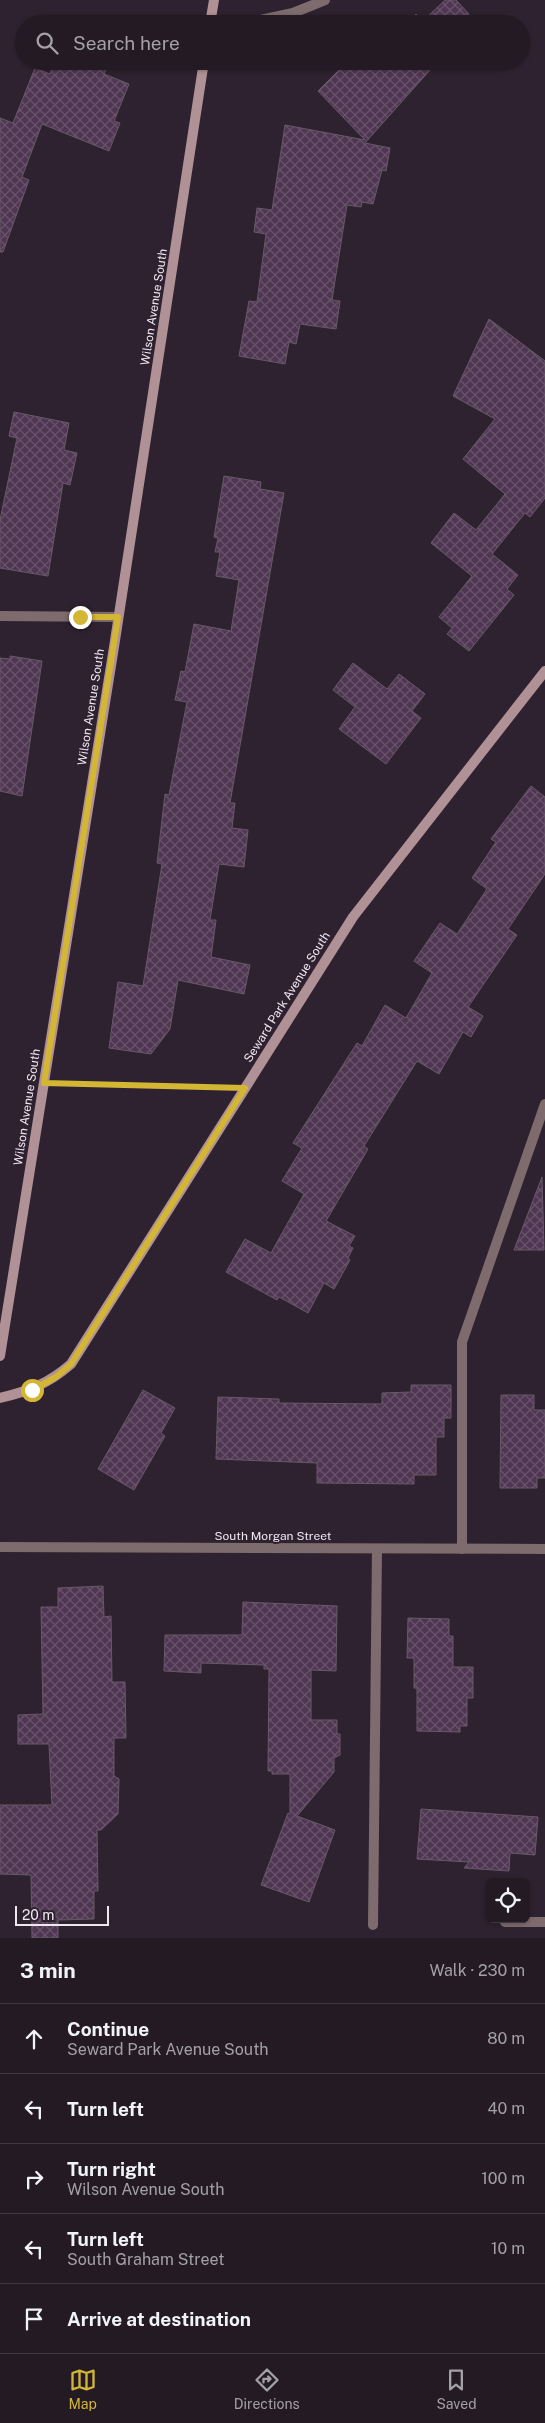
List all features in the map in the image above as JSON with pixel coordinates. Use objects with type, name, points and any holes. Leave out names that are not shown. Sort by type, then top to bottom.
[{"type":"main road","points":[[212,15],[214,0]]},
{"type":"main road","name":"Wilson Avenue South","points":[[0,1356],[118,617],[203,70]]},
{"type":"main road","name":"Seward Park Avenue South","points":[[0,1398],[32,1390],[56,1377],[71,1364],[352,917],[545,670]]},
{"type":"street","points":[[280,15],[325,0]]},
{"type":"street","points":[[0,616],[118,617]]},
{"type":"street","points":[[462,1549],[462,1342],[545,1104]]},
{"type":"street","name":"South Morgan Street","points":[[0,1547],[545,1549]]},
{"type":"street","points":[[372,1925],[377,1549]]},
{"type":"street","points":[[530,1922],[545,1922]]},
{"type":"path","points":[[44,1083],[245,1088]]},
{"type":"building","points":[[445,0],[456,0],[469,14],[468,15],[429,15]]},
{"type":"building","points":[[34,70],[50,74],[52,70],[106,70],[104,74],[129,84],[114,121],[120,123],[109,151],[42,124],[22,177],[29,180],[3,252],[0,252],[0,118],[13,123]]},
{"type":"building","points":[[339,70],[430,70],[365,143],[390,148],[386,171],[382,170],[373,204],[362,202],[361,207],[347,205],[332,300],[340,301],[336,329],[300,324],[296,344],[289,342],[285,364],[239,356],[249,301],[257,302],[266,234],[254,232],[257,208],[272,210],[285,125],[365,140],[318,91]]},
{"type":"building","points":[[489,319],[545,361],[545,498],[530,517],[525,513],[492,554],[518,575],[507,589],[514,595],[469,651],[447,634],[452,628],[439,617],[472,576],[431,543],[454,513],[476,530],[505,494],[463,459],[495,419],[453,396]]},
{"type":"building","points":[[14,412],[69,423],[64,450],[77,453],[70,485],[63,483],[48,576],[0,568],[0,520],[17,438],[9,436]]},
{"type":"building","points":[[224,476],[261,482],[260,489],[284,493],[230,803],[235,803],[232,828],[248,830],[244,867],[219,864],[210,920],[216,920],[211,957],[250,965],[244,994],[178,980],[170,1029],[151,1054],[109,1048],[118,982],[143,986],[162,864],[157,863],[165,794],[169,795],[187,702],[175,700],[181,671],[185,672],[194,624],[231,631],[239,580],[216,576],[220,552],[215,552],[218,538],[214,537]]},
{"type":"building","points":[[10,656],[42,661],[22,796],[0,791],[0,658],[10,659]]},
{"type":"building","points":[[353,663],[387,689],[399,674],[425,694],[412,711],[421,718],[386,764],[339,729],[355,707],[333,690]]},
{"type":"building","points":[[531,786],[545,797],[545,874],[508,929],[517,935],[468,1007],[483,1016],[471,1037],[463,1032],[439,1074],[417,1061],[364,1146],[368,1149],[326,1221],[355,1236],[349,1246],[353,1248],[348,1258],[350,1260],[334,1289],[324,1283],[308,1313],[279,1297],[277,1300],[226,1272],[245,1239],[271,1253],[304,1194],[282,1181],[302,1148],[293,1143],[357,1043],[362,1046],[385,1005],[406,1018],[432,973],[414,961],[440,923],[457,934],[487,889],[472,878],[496,842],[491,839]]},
{"type":"building","points":[[542,1177],[544,1250],[514,1250]]},
{"type":"building","points":[[411,1385],[451,1385],[451,1418],[444,1418],[444,1437],[436,1437],[436,1475],[414,1475],[414,1484],[317,1483],[317,1463],[216,1459],[218,1397],[279,1399],[279,1403],[382,1404],[382,1393],[411,1392]]},
{"type":"building","points":[[143,1390],[175,1408],[161,1433],[165,1436],[134,1490],[98,1469]]},
{"type":"building","points":[[501,1395],[534,1395],[534,1410],[545,1410],[545,1478],[537,1478],[537,1488],[500,1488]]},
{"type":"building","points":[[103,1586],[104,1617],[111,1616],[112,1682],[125,1682],[126,1738],[114,1738],[114,1776],[119,1779],[118,1814],[101,1830],[97,1830],[98,1891],[94,1891],[94,1919],[58,1920],[58,1938],[32,1938],[31,1875],[0,1874],[0,1805],[52,1805],[49,1744],[18,1744],[18,1715],[43,1714],[41,1607],[58,1607],[58,1588]]},
{"type":"building","points":[[243,1602],[337,1606],[336,1671],[311,1670],[311,1720],[337,1720],[337,1734],[340,1734],[340,1755],[334,1758],[334,1772],[297,1816],[335,1830],[309,1902],[261,1885],[288,1813],[290,1814],[290,1774],[272,1774],[272,1771],[268,1771],[269,1669],[264,1669],[264,1665],[201,1663],[201,1673],[164,1671],[165,1635],[242,1635]]},
{"type":"building","points":[[408,1618],[449,1619],[449,1636],[453,1636],[453,1667],[473,1667],[473,1698],[467,1698],[467,1726],[460,1726],[460,1732],[417,1731],[417,1688],[414,1688],[414,1658],[407,1658]]},
{"type":"building","points":[[421,1809],[538,1817],[535,1855],[510,1853],[509,1871],[464,1868],[469,1862],[417,1859]]},
{"type":"route","points":[[32,1390],[56,1377],[71,1364],[245,1088],[44,1083],[118,617],[80,617]]}]
